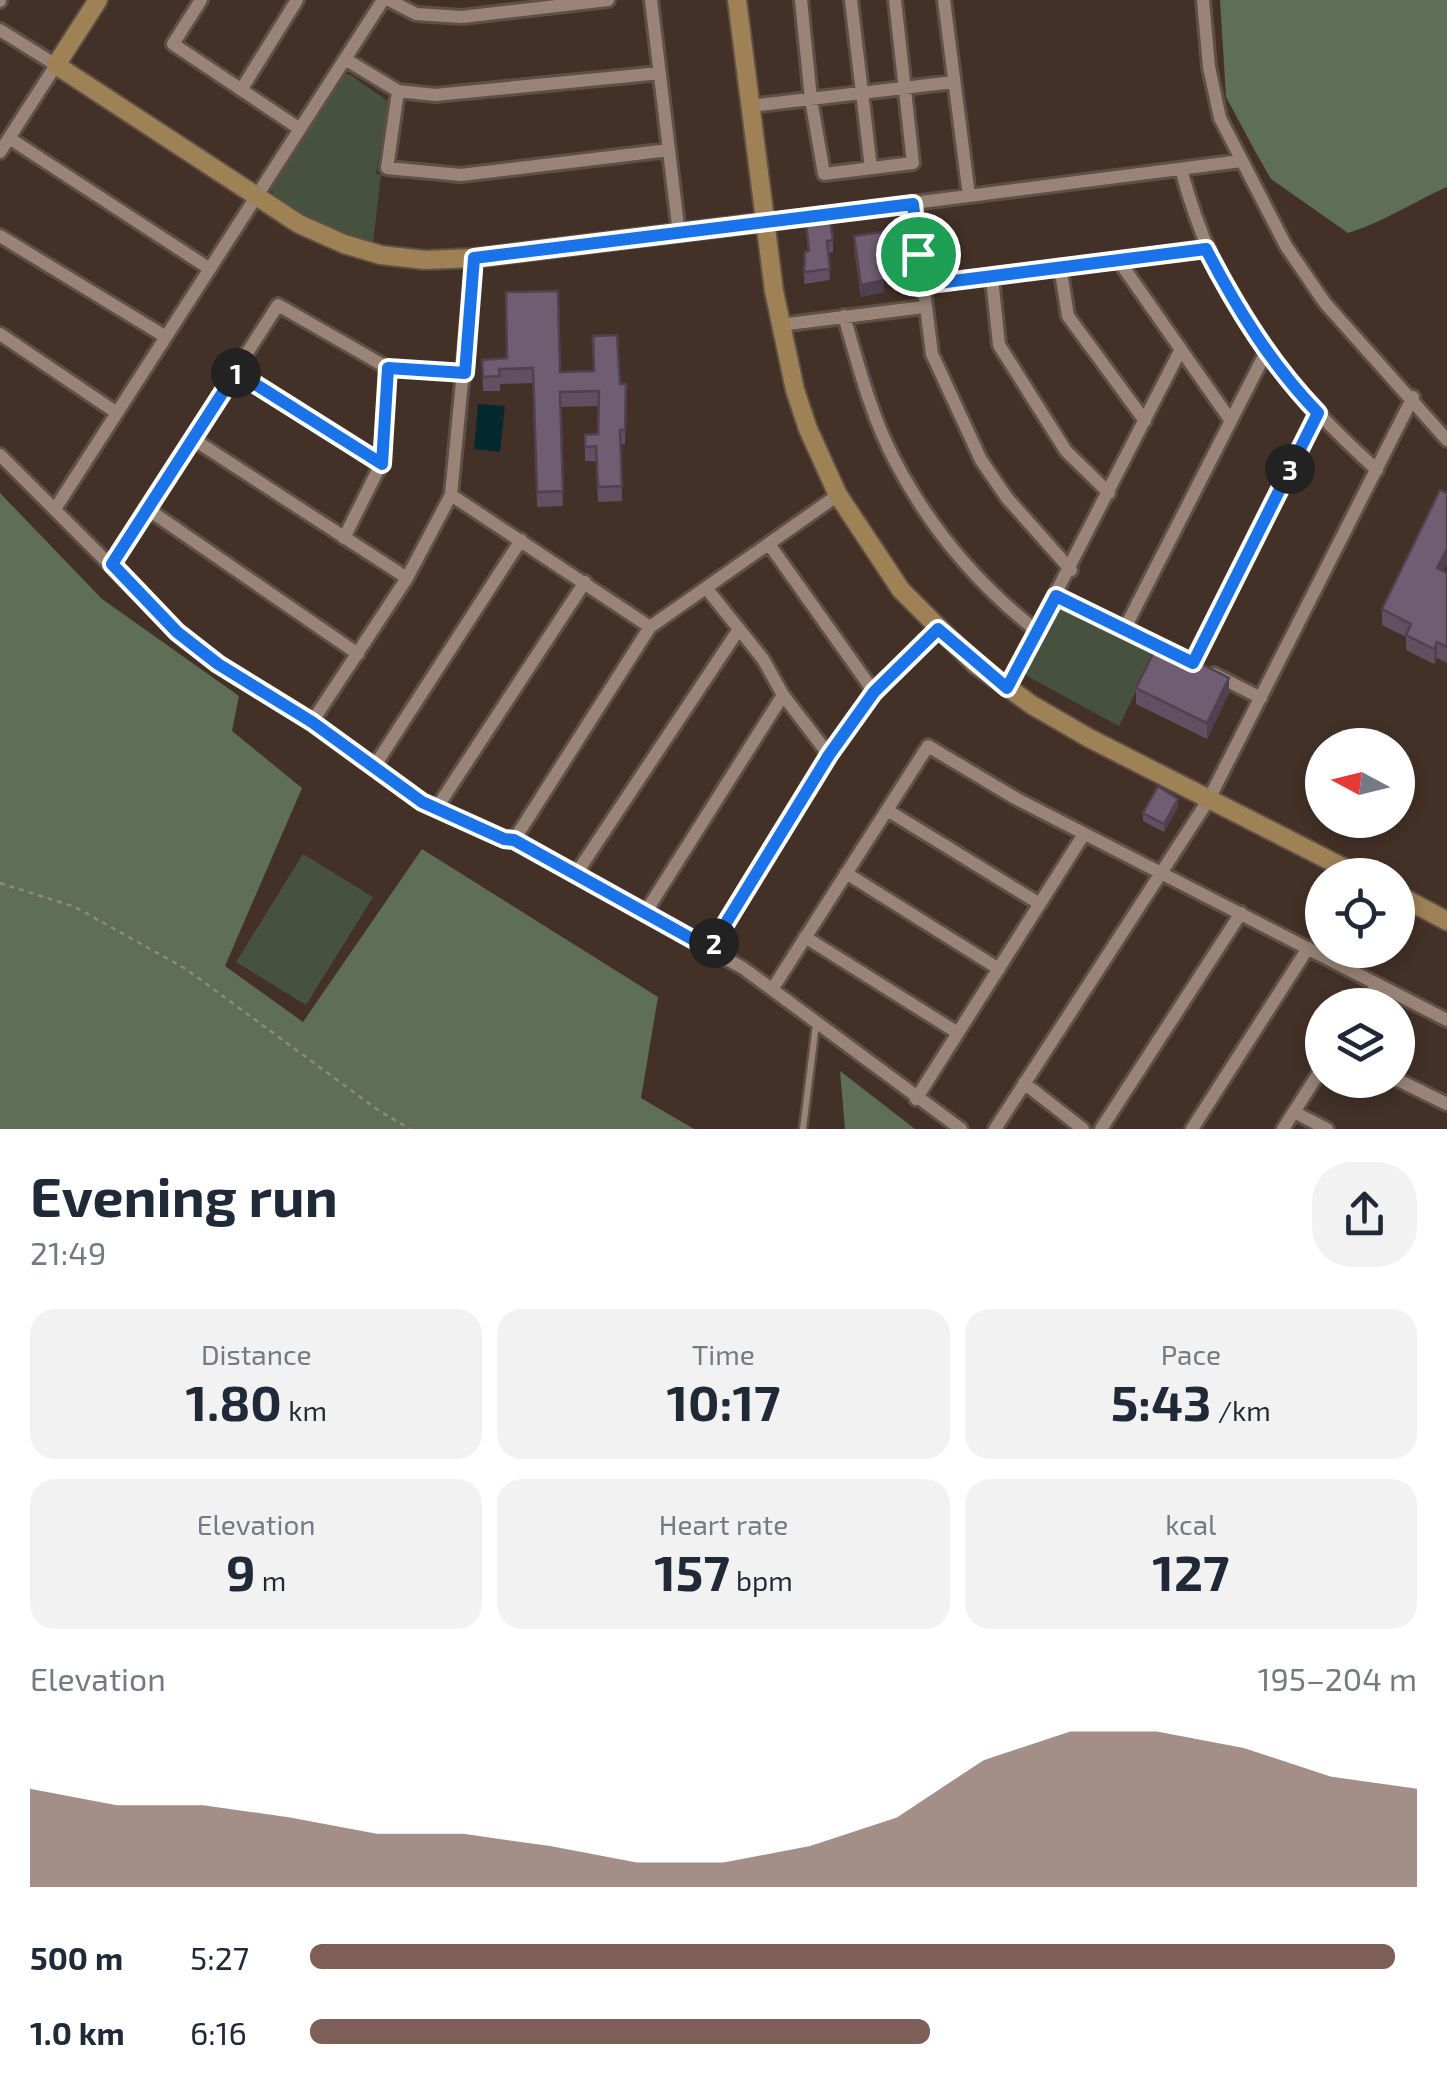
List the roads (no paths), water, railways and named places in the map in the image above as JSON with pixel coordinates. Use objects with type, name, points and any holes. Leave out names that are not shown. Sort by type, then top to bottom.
[{"type":"street","points":[[0,152],[98,0]]},
{"type":"street","points":[[201,0],[173,44],[300,129]]},
{"type":"street","points":[[241,90],[297,0]]},
{"type":"street","points":[[55,509],[386,0],[416,14],[462,17],[608,0]]},
{"type":"street","points":[[651,0],[679,234]]},
{"type":"street","points":[[737,0],[780,325],[808,429],[838,495],[900,590],[938,629],[1007,688],[1089,738],[1325,858]]},
{"type":"street","points":[[801,0],[824,174],[913,163],[896,0]]},
{"type":"street","points":[[851,0],[871,168]]},
{"type":"street","points":[[944,0],[969,196]]},
{"type":"street","points":[[1203,0],[1214,97],[1240,161],[1308,280],[1447,440]]},
{"type":"street","points":[[0,30],[299,224],[362,250],[424,260],[474,258],[679,234],[1240,161]]},
{"type":"street","points":[[345,59],[398,91],[462,95],[660,73]]},
{"type":"street","points":[[750,106],[954,82]]},
{"type":"street","points":[[398,91],[387,168],[461,175],[669,150]]},
{"type":"street","points":[[9,138],[210,269]]},
{"type":"street","points":[[1181,169],[1206,249],[1243,318],[1266,352],[1318,413],[1378,470]]},
{"type":"street","points":[[913,204],[932,354],[981,460],[1007,498],[1070,570]]},
{"type":"street","points":[[0,236],[166,337]]},
{"type":"street","points":[[922,285],[1206,249]]},
{"type":"street","points":[[312,722],[407,578],[451,495],[474,258]]},
{"type":"street","points":[[1119,260],[1231,421]]},
{"type":"street","points":[[1060,266],[1068,316],[1145,422]]},
{"type":"street","points":[[992,278],[999,345],[1066,451],[1109,493]]},
{"type":"street","points":[[112,564],[278,305],[388,368],[465,373]]},
{"type":"street","points":[[780,325],[924,307]]},
{"type":"street","points":[[844,316],[894,460],[956,554],[998,600],[1036,631]]},
{"type":"street","points":[[0,334],[117,413]]},
{"type":"street","points":[[1007,688],[1181,350]]},
{"type":"street","points":[[1124,630],[1266,352]]},
{"type":"street","points":[[344,538],[382,464],[388,368]]},
{"type":"street","points":[[236,372],[382,464]]},
{"type":"street","points":[[994,1129],[1209,799],[1412,400]]},
{"type":"street","points":[[1193,663],[1318,413]]},
{"type":"street","points":[[192,439],[407,578]]},
{"type":"street","points":[[0,455],[177,632],[218,664],[312,722],[436,808],[514,840],[773,988],[961,1129]]},
{"type":"street","points":[[451,495],[650,628]]},
{"type":"street","points":[[514,840],[650,628],[838,495]]},
{"type":"street","points":[[149,510],[358,654]]},
{"type":"street","points":[[374,767],[521,540]]},
{"type":"street","points":[[769,544],[874,692]]},
{"type":"street","points":[[436,808],[585,582]]},
{"type":"street","points":[[707,589],[763,659],[782,695],[829,755]]},
{"type":"street","points":[[1056,596],[1260,698]]},
{"type":"street","points":[[576,874],[739,629]]},
{"type":"street","points":[[710,949],[829,755],[874,692],[938,629]]},
{"type":"street","points":[[645,913],[782,695]]},
{"type":"street","points":[[773,988],[928,746],[1015,798],[1305,946]]},
{"type":"street","points":[[887,810],[1040,904]]},
{"type":"street","points":[[916,1098],[1084,834]]},
{"type":"street","points":[[846,873],[998,969]]},
{"type":"street","points":[[1415,904],[1447,920]]},
{"type":"street","points":[[1101,1129],[1242,913]]},
{"type":"street","points":[[805,937],[958,1033]]},
{"type":"street","points":[[1192,1129],[1305,953]]},
{"type":"street","points":[[1346,968],[1447,1020]]},
{"type":"street","points":[[1374,988],[1377,984]]},
{"type":"street","points":[[1024,1083],[1082,1129]]},
{"type":"street","points":[[1415,1088],[1447,1104]]},
{"type":"street","points":[[1283,1129],[1305,1095]]},
{"type":"street","points":[[1294,1112],[1327,1129]]},
{"type":"lane","points":[[803,1129],[816,1022]]},
{"type":"water","points":[[478,404],[505,406],[500,452],[474,449]]}]
